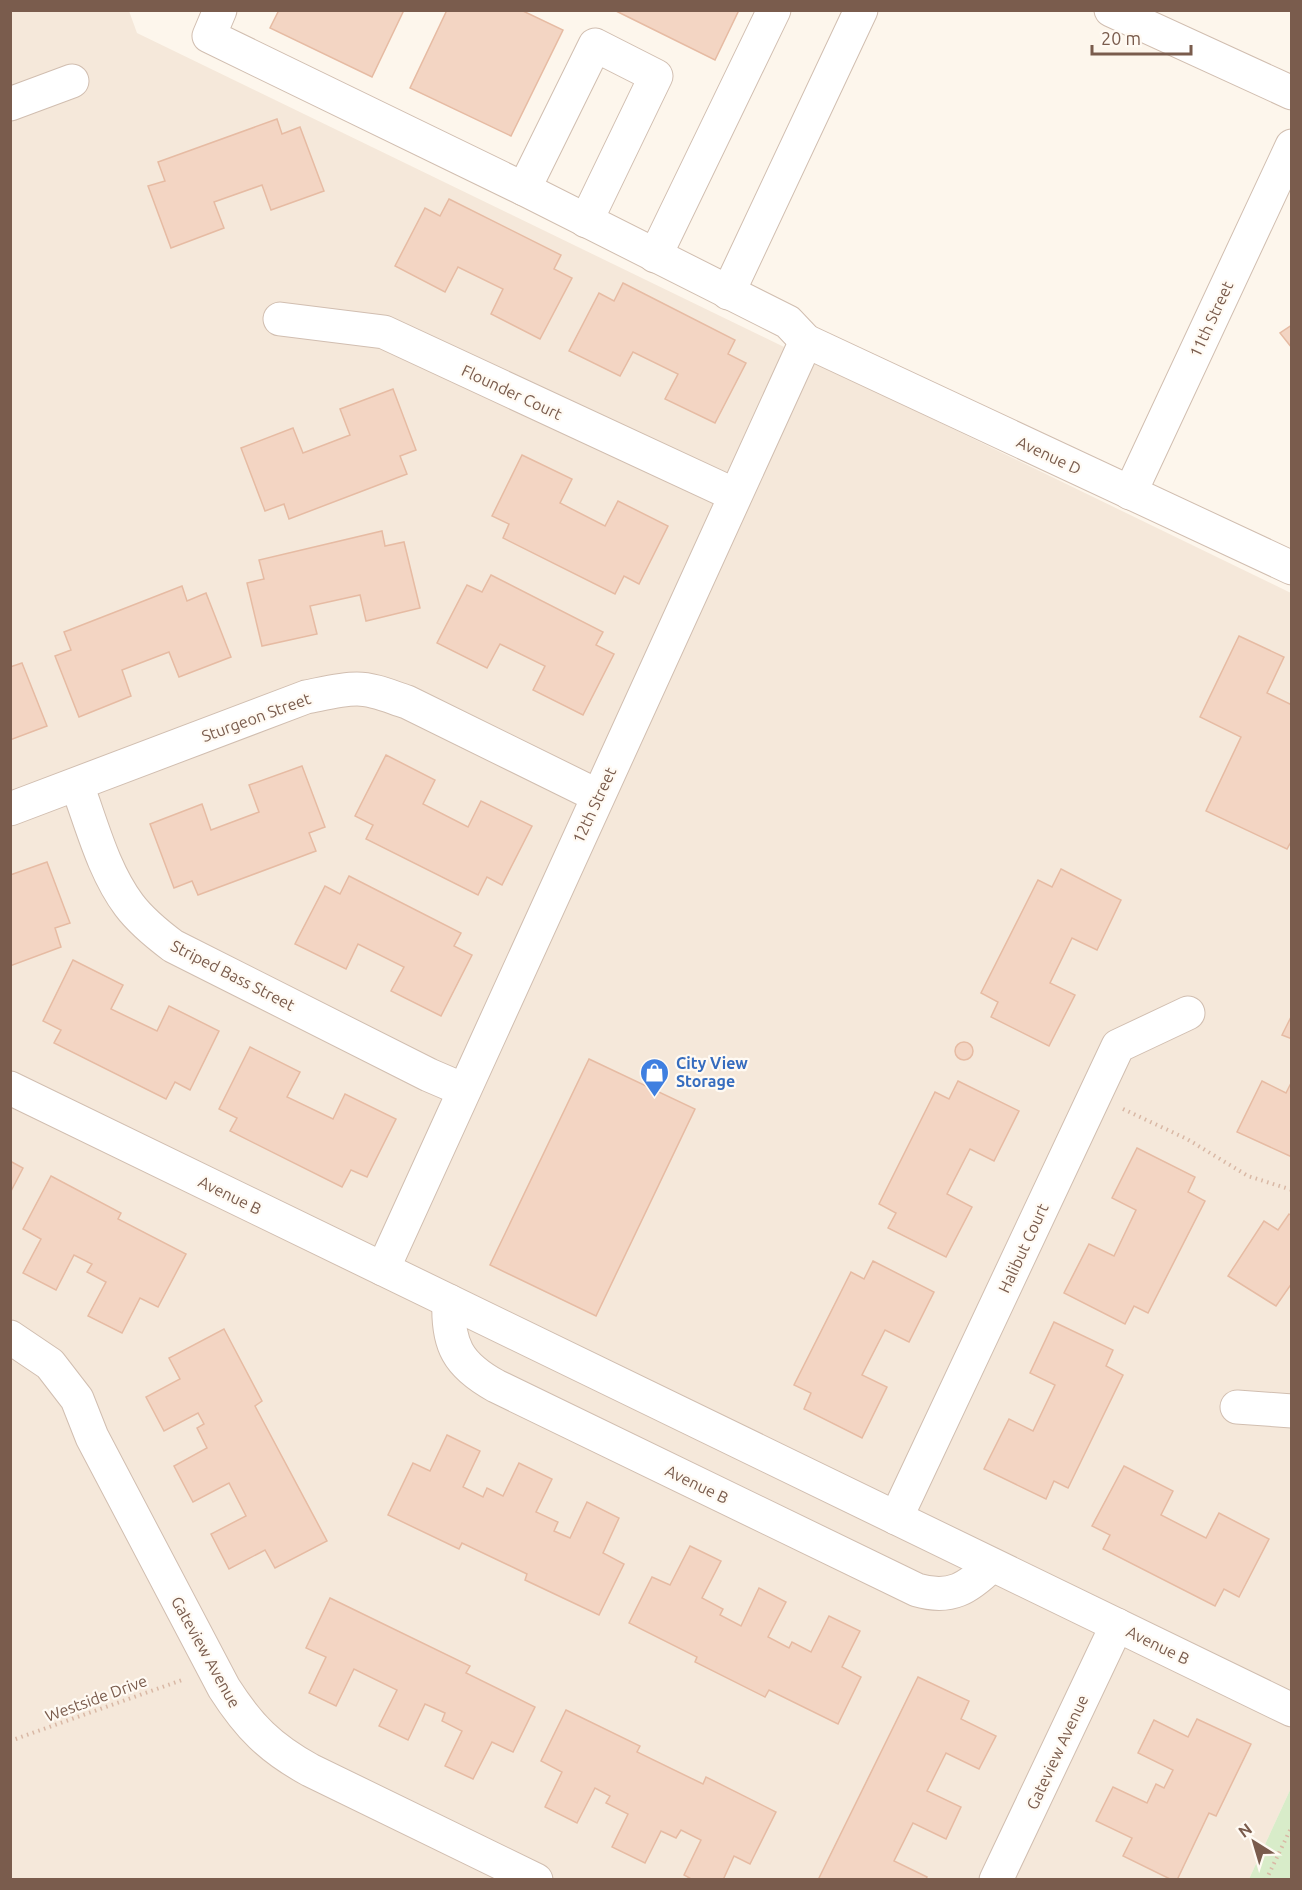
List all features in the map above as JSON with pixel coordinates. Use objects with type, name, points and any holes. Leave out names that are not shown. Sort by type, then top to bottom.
[{"type":"street","name":"Avenue D","points":[[220,10],[209,36],[524,189],[788,322],[806,341],[1292,568]]},
{"type":"street","points":[[655,256],[774,10]]},
{"type":"street","points":[[728,293],[861,10]]},
{"type":"street","points":[[1111,10],[1292,93]]},
{"type":"street","points":[[524,189],[595,45],[656,76],[586,221]]},
{"type":"street","points":[[10,104],[72,81]]},
{"type":"street","name":"11th Street","points":[[1130,493],[1282,189],[1292,146]]},
{"type":"street","name":"Flounder Court","points":[[280,319],[384,332],[735,495]]},
{"type":"street","name":"12th Street","points":[[382,1269],[806,341]]},
{"type":"street","name":"Sturgeon Street","points":[[10,809],[306,697],[358,689],[407,702],[598,796]]},
{"type":"street","name":"Striped Bass Street","points":[[76,785],[106,865],[117,886],[129,905],[173,946],[429,1075],[464,1090]]},
{"type":"street","name":"Halibut Court","points":[[896,1518],[1118,1046],[1188,1013]]},
{"type":"street","name":"Avenue B","points":[[10,1088],[1292,1710]]},
{"type":"street","name":"Avenue B","points":[[449,1301],[450,1333],[461,1359],[470,1370],[518,1397],[917,1590],[930,1593],[954,1592],[977,1579],[992,1565]]},
{"type":"street","name":"Gateview Avenue","points":[[10,1336],[50,1364],[77,1399],[92,1437],[224,1689],[258,1734],[288,1758],[310,1770],[536,1880]]},
{"type":"street","points":[[1237,1407],[1292,1411]]},
{"type":"street","name":"Gateview Avenue","points":[[996,1880],[1117,1625]]},
{"type":"path","points":[[1095,1096],[1181,1136],[1248,1176],[1292,1190]]},
{"type":"path","name":"Westside Drive","points":[[10,1741],[187,1678]]},
{"type":"path","points":[[1266,1880],[1292,1826]]},
{"type":"shaded area","points":[[11,11],[129,11],[137,33],[1291,593],[1291,1788],[1249,1879],[11,1880]]},
{"type":"green space","points":[[1291,1788],[1291,1879],[1249,1879]]},
{"type":"building","points":[[279,10],[404,10],[372,77],[270,28]]},
{"type":"building","points":[[447,10],[521,10],[563,30],[511,136],[410,88]]},
{"type":"building","points":[[614,10],[739,10],[715,60]]},
{"type":"building","points":[[277,119],[282,134],[300,127],[324,191],[271,210],[262,185],[214,202],[224,228],[171,248],[148,186],[165,181],[158,162]]},
{"type":"building","points":[[449,199],[561,255],[554,269],[572,278],[540,339],[491,314],[503,289],[458,267],[445,292],[395,266],[425,208],[440,216]]},
{"type":"building","points":[[623,283],[735,340],[728,354],[746,363],[715,423],[665,399],[678,374],[633,352],[620,376],[569,351],[599,293],[614,301]]},
{"type":"building","points":[[1292,325],[1292,348],[1280,333]]},
{"type":"building","points":[[393,389],[416,450],[400,456],[407,474],[289,519],[284,504],[265,511],[241,448],[293,428],[303,453],[350,435],[340,409]]},
{"type":"building","points":[[522,455],[572,479],[560,503],[605,526],[618,501],[668,526],[639,584],[624,576],[615,594],[503,538],[509,524],[492,516]]},
{"type":"building","points":[[382,531],[385,546],[404,542],[420,608],[366,621],[360,595],[310,606],[317,634],[262,646],[247,583],[264,579],[259,560]]},
{"type":"building","points":[[491,575],[603,632],[596,645],[614,654],[583,715],[533,690],[545,666],[500,644],[487,668],[437,643],[467,585],[482,592]]},
{"type":"building","points":[[182,586],[187,601],[206,593],[231,657],[179,677],[169,652],[122,670],[131,696],[79,717],[55,656],[71,650],[64,632]]},
{"type":"building","points":[[1239,636],[1284,657],[1267,693],[1292,705],[1292,840],[1287,849],[1206,811],[1241,737],[1200,717]]},
{"type":"building","points":[[22,663],[47,726],[10,740],[10,667]]},
{"type":"building","points":[[386,755],[435,780],[423,804],[468,827],[481,801],[532,826],[502,885],[487,877],[478,895],[366,839],[373,825],[355,816]]},
{"type":"building","points":[[302,766],[325,827],[309,833],[316,851],[198,895],[192,881],[174,888],[150,824],[202,804],[211,830],[259,812],[249,785]]},
{"type":"building","points":[[47,862],[70,923],[55,928],[61,947],[10,966],[10,875]]},
{"type":"building","points":[[1061,869],[1121,900],[1097,950],[1072,938],[1050,983],[1075,995],[1049,1046],[991,1017],[998,1002],[981,993],[1038,880],[1052,887]]},
{"type":"building","points":[[349,876],[461,933],[454,946],[472,955],[441,1016],[391,991],[404,967],[358,944],[346,969],[295,944],[325,886],[340,894]]},
{"type":"building","points":[[73,960],[123,985],[111,1009],[157,1031],[169,1006],[219,1031],[190,1090],[175,1082],[166,1099],[54,1043],[61,1030],[43,1021]]},
{"type":"building","points":[[1292,1015],[1292,1039],[1282,1035]]},
{"type":"building","points":[[964,1042],[970,1045],[973,1051],[970,1057],[964,1060],[958,1057],[955,1051],[958,1045]]},
{"type":"building","points":[[250,1047],[300,1072],[287,1097],[333,1119],[345,1094],[396,1119],[367,1177],[351,1170],[342,1187],[230,1131],[237,1118],[219,1109]]},
{"type":"building","points":[[589,1059],[695,1109],[596,1316],[490,1265]]},
{"type":"building","points":[[958,1081],[1019,1111],[994,1161],[970,1149],[947,1194],[972,1207],[946,1257],[888,1228],[896,1213],[879,1204],[935,1092],[949,1099]]},
{"type":"building","points":[[1262,1081],[1286,1093],[1292,1081],[1292,1157],[1237,1132]]},
{"type":"building","points":[[1137,1148],[1195,1177],[1188,1192],[1205,1201],[1148,1313],[1134,1306],[1125,1324],[1064,1293],[1089,1244],[1114,1256],[1136,1210],[1112,1198]]},
{"type":"building","points":[[10,1161],[23,1168],[10,1193]]},
{"type":"building","points":[[51,1176],[121,1213],[118,1219],[186,1254],[158,1307],[140,1298],[122,1333],[88,1316],[106,1282],[87,1272],[92,1264],[74,1255],[56,1290],[23,1273],[41,1239],[23,1229]]},
{"type":"building","points":[[1289,1214],[1292,1216],[1292,1283],[1276,1306],[1228,1276],[1264,1221],[1278,1230]]},
{"type":"building","points":[[873,1261],[934,1292],[909,1342],[885,1330],[862,1375],[887,1387],[862,1438],[804,1409],[811,1393],[794,1385],[851,1272],[864,1279]]},
{"type":"building","points":[[1054,1322],[1113,1350],[1106,1366],[1123,1375],[1068,1488],[1054,1481],[1046,1499],[984,1469],[1009,1419],[1033,1431],[1055,1385],[1030,1373]]},
{"type":"building","points":[[224,1329],[262,1401],[255,1406],[327,1541],[275,1568],[265,1550],[229,1569],[211,1534],[246,1516],[229,1483],[193,1502],[174,1466],[207,1448],[197,1428],[204,1424],[198,1413],[164,1431],[146,1397],[180,1379],[169,1358]]},
{"type":"building","points":[[447,1435],[480,1451],[463,1487],[483,1497],[487,1488],[503,1496],[519,1463],[552,1479],[536,1512],[558,1522],[554,1531],[570,1538],[587,1502],[619,1518],[603,1553],[624,1564],[599,1615],[525,1580],[527,1574],[462,1543],[459,1549],[388,1515],[413,1463],[430,1471]]},
{"type":"building","points":[[1124,1466],[1173,1491],[1161,1515],[1206,1538],[1219,1513],[1269,1539],[1239,1597],[1224,1589],[1215,1606],[1103,1549],[1110,1535],[1092,1526]]},
{"type":"building","points":[[690,1546],[721,1561],[702,1598],[723,1609],[720,1615],[741,1626],[759,1588],[786,1602],[768,1637],[789,1648],[792,1642],[811,1652],[829,1616],[860,1631],[842,1667],[861,1677],[838,1724],[769,1690],[765,1697],[695,1662],[697,1657],[629,1623],[652,1577],[670,1585]]},
{"type":"building","points":[[330,1598],[470,1666],[466,1673],[535,1707],[513,1752],[492,1742],[473,1779],[445,1766],[462,1731],[442,1721],[445,1713],[425,1704],[408,1740],[379,1726],[397,1690],[354,1669],[336,1706],[309,1693],[326,1657],[306,1648]]},
{"type":"building","points":[[918,1677],[969,1701],[961,1719],[996,1736],[979,1769],[946,1753],[927,1791],[961,1807],[946,1839],[913,1823],[894,1861],[927,1877],[926,1880],[818,1880]]},
{"type":"building","points":[[566,1710],[640,1746],[637,1752],[703,1784],[706,1777],[776,1812],[750,1864],[734,1856],[723,1880],[693,1880],[684,1875],[701,1840],[681,1830],[676,1838],[661,1831],[645,1863],[612,1847],[628,1814],[606,1803],[610,1796],[595,1788],[577,1823],[545,1807],[562,1772],[541,1761]]},
{"type":"building","points":[[1197,1719],[1251,1744],[1216,1816],[1209,1813],[1177,1880],[1172,1880],[1123,1856],[1132,1838],[1096,1821],[1113,1787],[1147,1803],[1156,1784],[1164,1788],[1173,1770],[1138,1753],[1154,1720],[1188,1737]]},
{"type":"place","name":"City View Storage","points":[[655,1098]]}]
